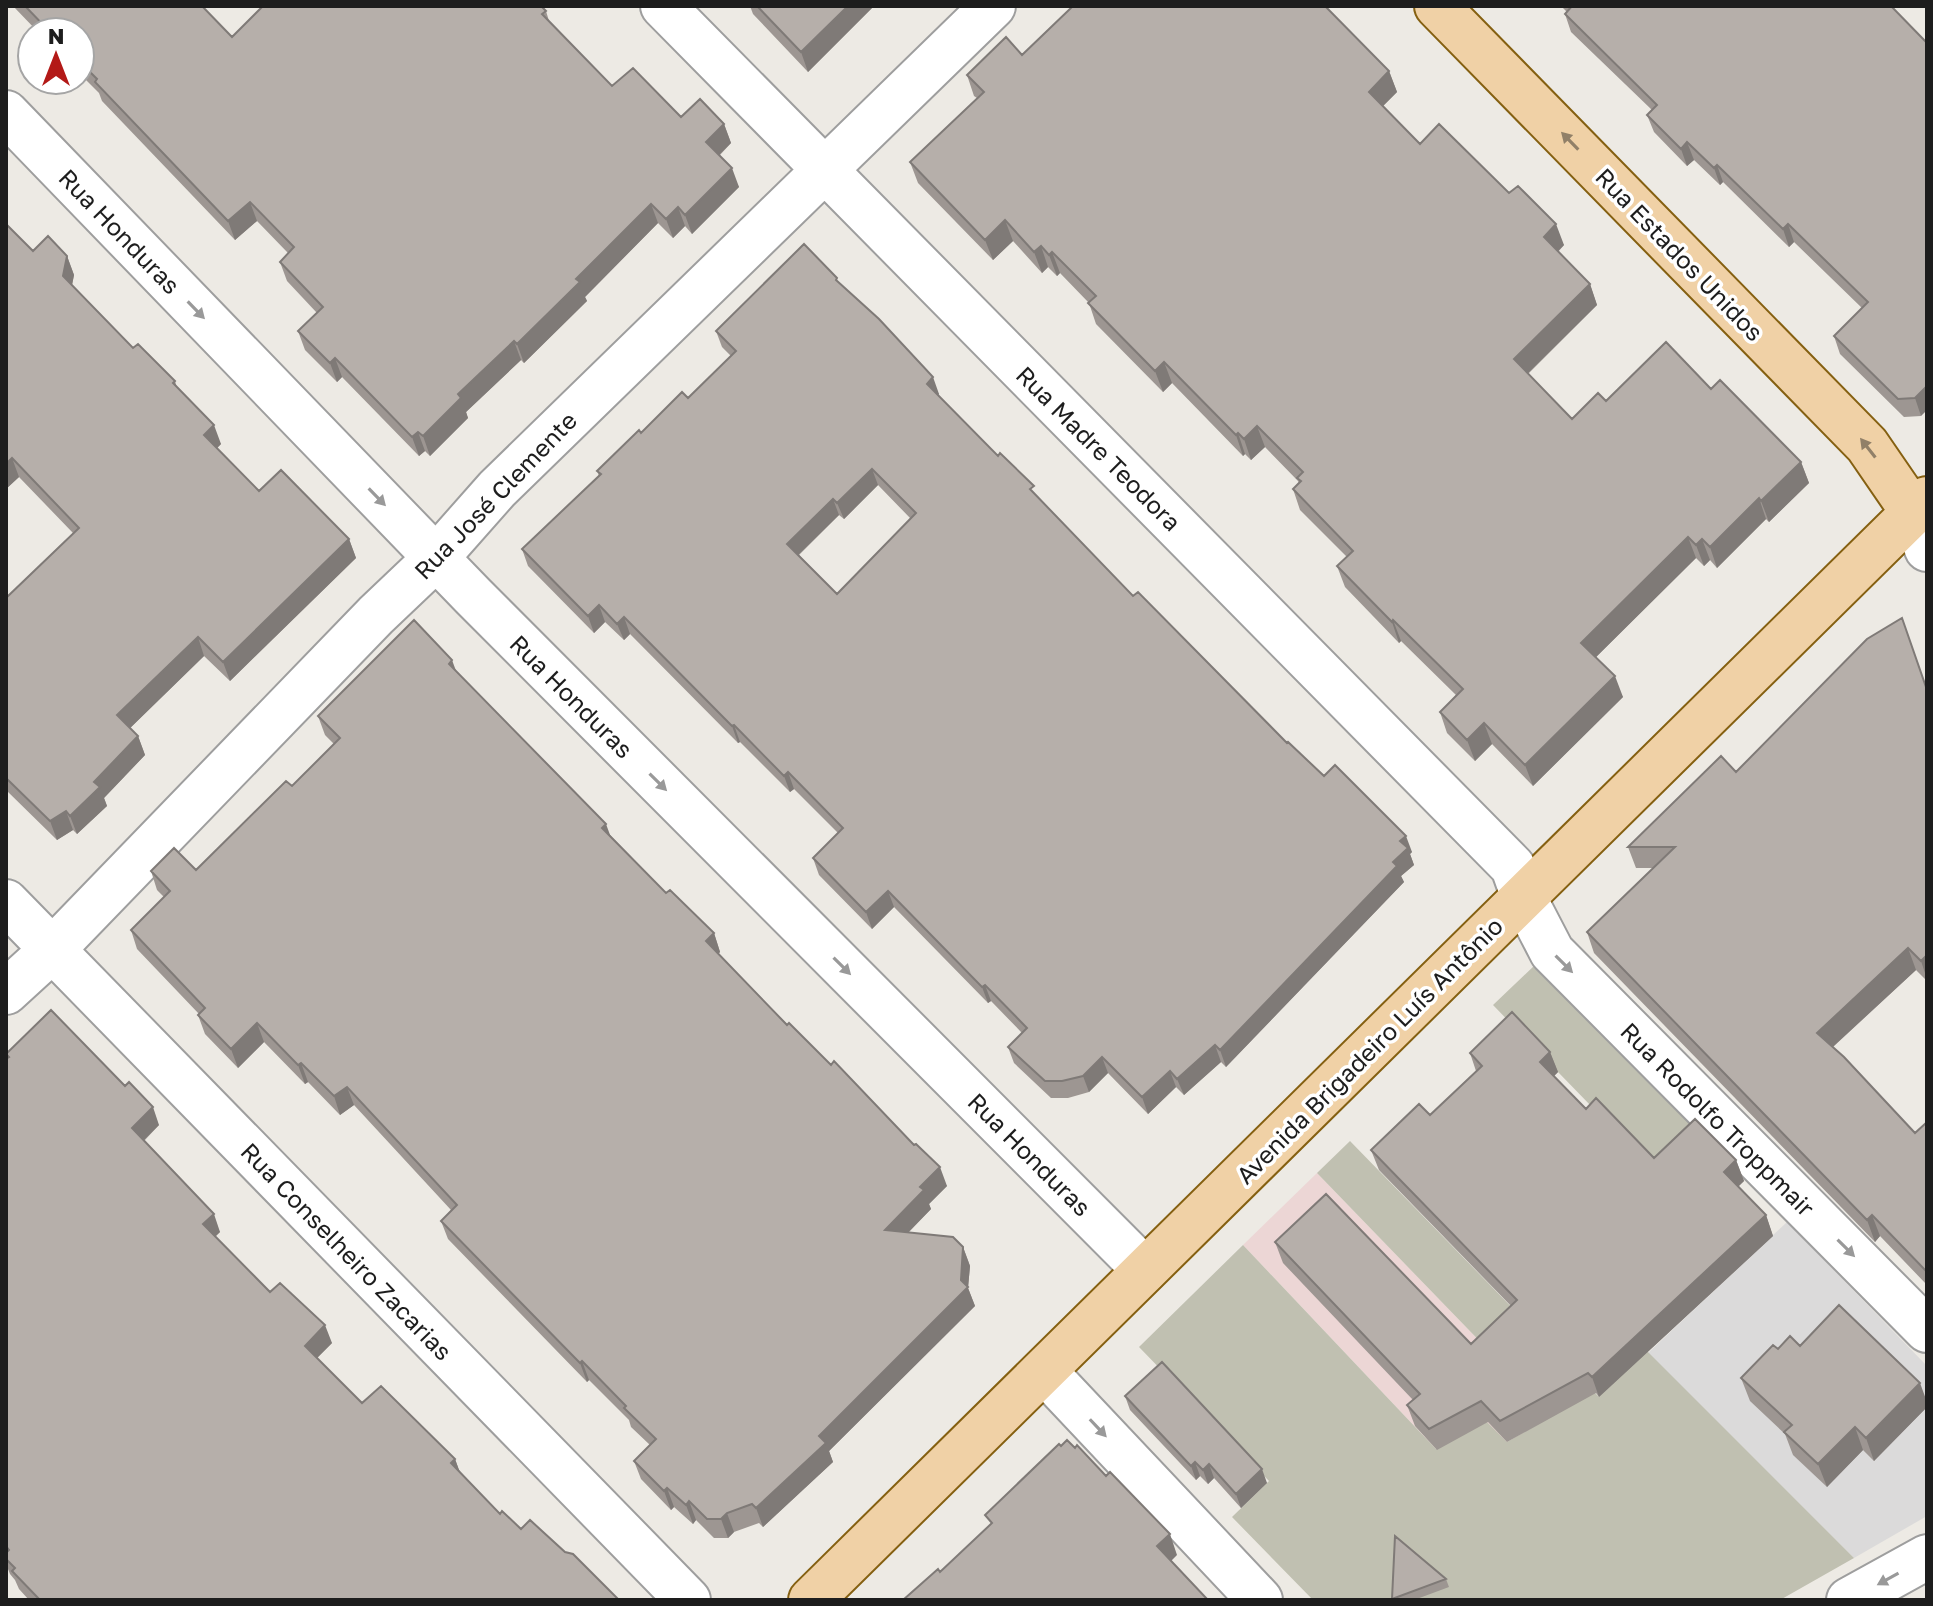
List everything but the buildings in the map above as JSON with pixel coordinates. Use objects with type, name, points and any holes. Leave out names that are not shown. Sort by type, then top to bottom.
[{"type":"main road","name":"Rua Estados Unidos","points":[[1437,6],[1867,445],[1922,520]]},
{"type":"main road","name":"Avenida Brigadeiro Luís Antônio","points":[[811,1600],[1844,583],[1922,520]]},
{"type":"street","name":"Rua Madre Teodora","points":[[663,6],[1478,830],[1513,867],[1524,898]]},
{"type":"street","name":"Rua José Clemente","points":[[6,992],[53,949],[376,615],[436,558],[497,489],[993,6]]},
{"type":"street","name":"Rua Honduras","points":[[6,113],[436,558],[1145,1270]]},
{"type":"street","name":"Rua Rodolfo Troppmair","points":[[1524,898],[1552,952],[1927,1330]]},
{"type":"street","name":"Rua Conselheiro Zacarias","points":[[6,902],[688,1600]]},
{"type":"street","points":[[1045,1372],[1260,1600]]},
{"type":"street","points":[[1849,1600],[1927,1557]]},
{"type":"shaded area","points":[[1535,965],[1705,1138],[1661,1178],[1493,1005]]},
{"type":"shaded area","points":[[1350,1141],[1599,1397],[1647,1351],[1854,1558],[1780,1600],[1313,1600],[1232,1517],[1269,1481],[1139,1347],[1243,1245],[1436,1449],[1487,1422],[1507,1442],[1552,1416],[1317,1173]]},
{"type":"shaded area","points":[[1317,1173],[1553,1417],[1507,1442],[1436,1449],[1243,1245]]},
{"type":"shaded area","points":[[1787,1222],[1927,1366],[1927,1516],[1854,1558],[1648,1353]]}]
